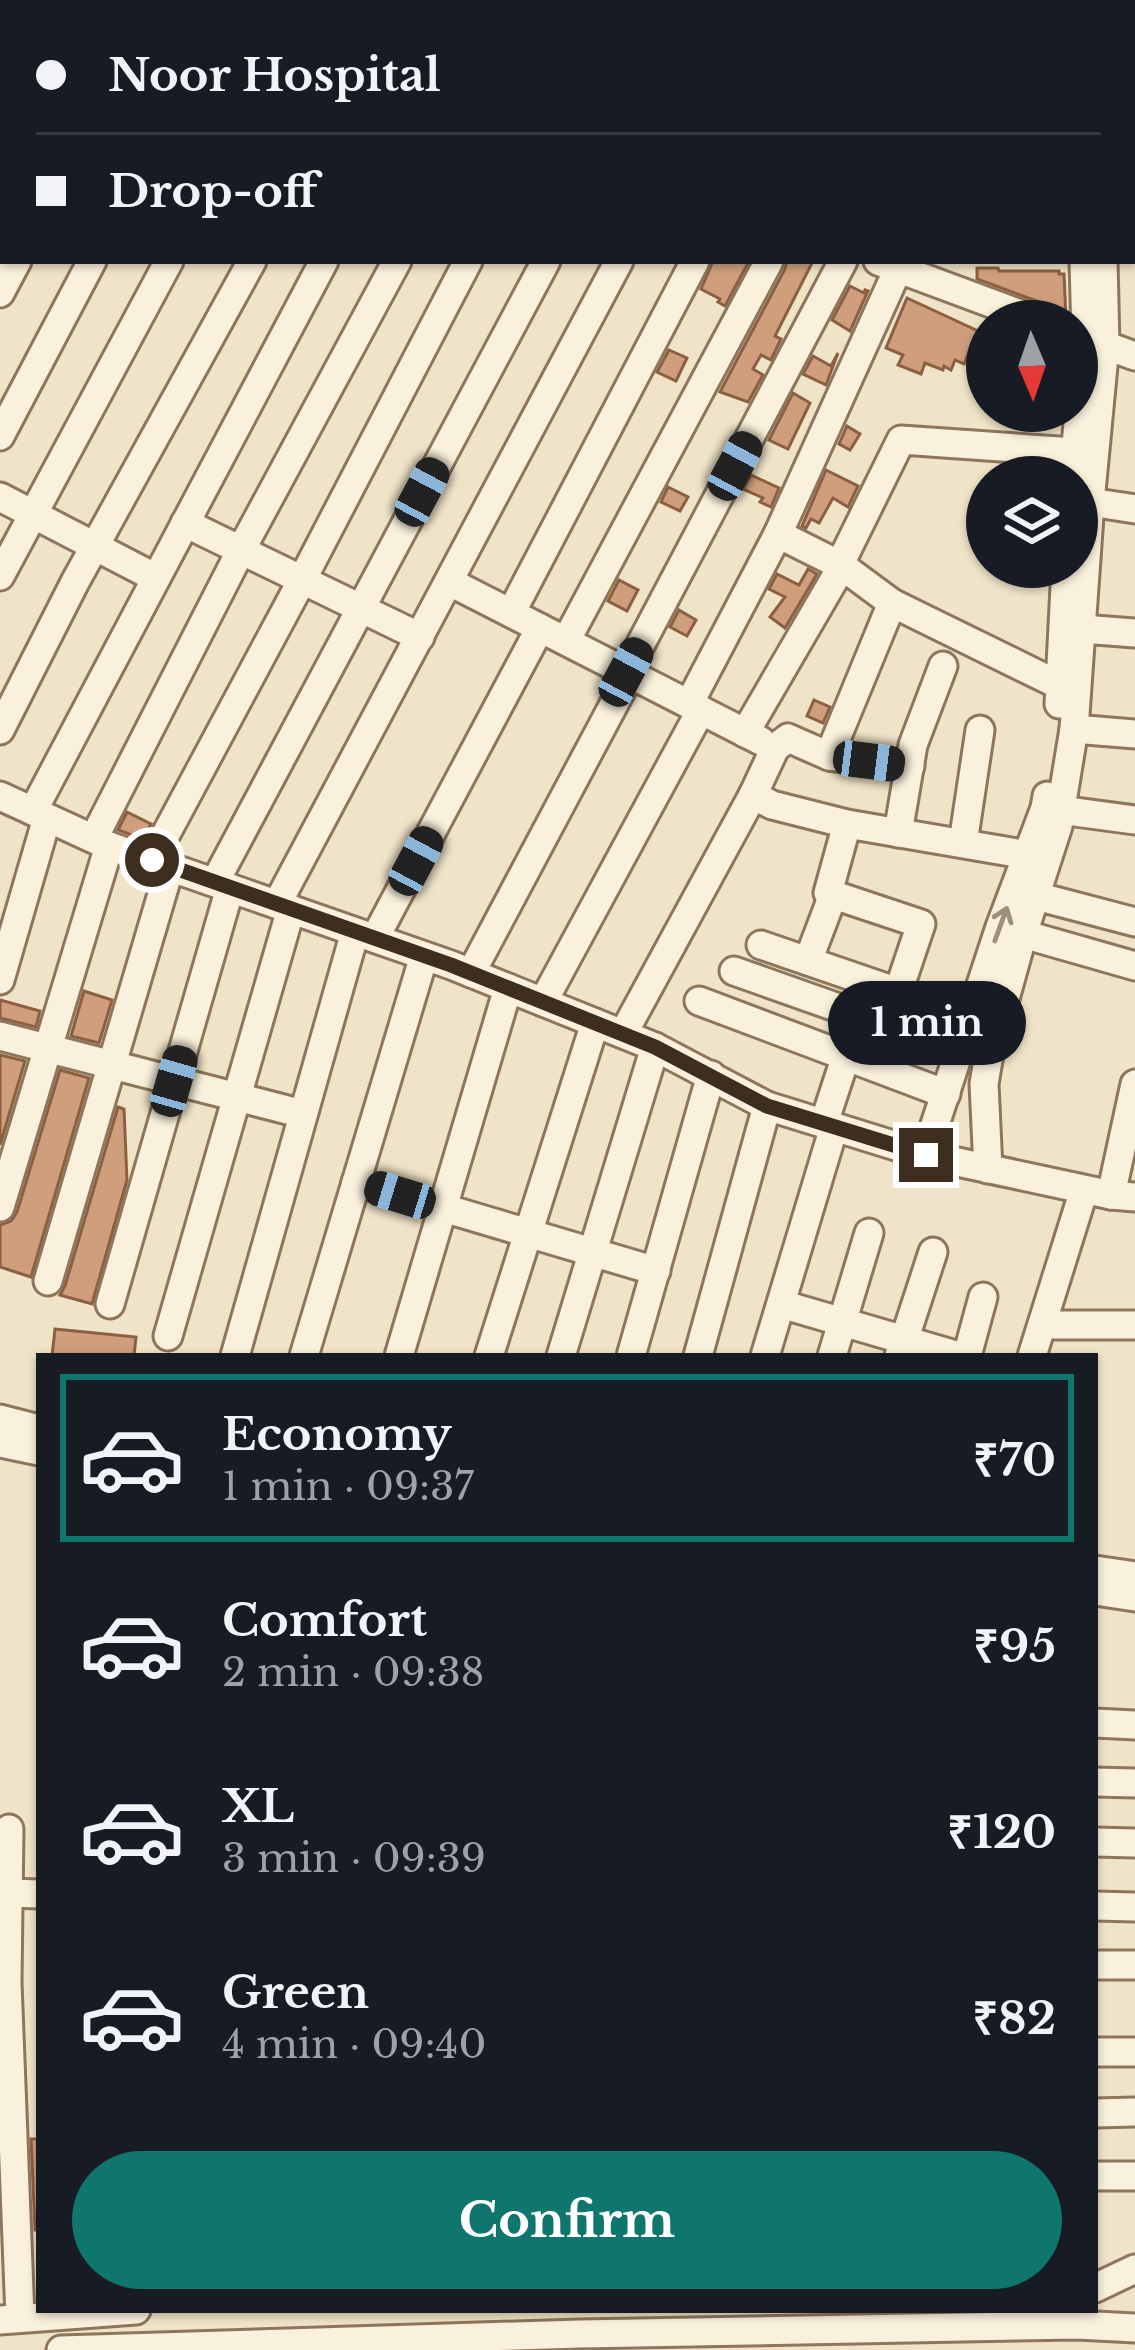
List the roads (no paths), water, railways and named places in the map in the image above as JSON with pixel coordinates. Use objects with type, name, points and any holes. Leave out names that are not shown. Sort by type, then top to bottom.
[{"type":"street","points":[[0,293],[15,264]]},
{"type":"street","points":[[0,436],[90,264]]},
{"type":"street","points":[[0,576],[167,264]]},
{"type":"street","points":[[0,730],[250,264]]},
{"type":"street","points":[[0,980],[40,814],[156,578],[322,264]]},
{"type":"street","points":[[0,1207],[48,1049],[101,842],[241,550],[395,264]]},
{"type":"street","points":[[47,1281],[110,1065],[161,863],[466,264]]},
{"type":"street","points":[[110,1304],[174,1081],[222,885],[359,608],[544,264]]},
{"type":"street","points":[[168,1336],[237,1097],[284,907],[618,264]]},
{"type":"street","points":[[511,613],[693,264]]},
{"type":"street","points":[[566,641],[767,264]]},
{"type":"street","points":[[471,973],[841,264]]},
{"type":"street","points":[[1084,264],[1086,300]]},
{"type":"street","points":[[1096,300],[1102,264]]},
{"type":"street","points":[[543,1002],[778,534],[888,265],[955,275],[1001,300]]},
{"type":"street","points":[[1098,343],[1135,356]]},
{"type":"street","points":[[745,733],[842,566],[901,440],[1012,456]]},
{"type":"street","points":[[0,497],[156,578]]},
{"type":"street","points":[[1098,503],[1135,509]]},
{"type":"street","points":[[185,523],[421,638]]},
{"type":"street","points":[[778,534],[842,566],[892,603],[1059,685]]},
{"type":"street","points":[[450,582],[775,748]]},
{"type":"street","points":[[926,1155],[1000,927],[1028,855],[1054,810],[1065,588]]},
{"type":"street","points":[[988,1169],[984,1112],[988,1060],[1036,896],[1074,729],[1085,588]]},
{"type":"street","points":[[829,756],[892,603]]},
{"type":"street","points":[[236,1353],[303,1114],[365,935],[540,628]]},
{"type":"street","points":[[1082,629],[1135,633]]},
{"type":"street","points":[[898,832],[913,745],[944,666]]},
{"type":"street","points":[[1074,729],[1135,734]]},
{"type":"street","points":[[963,844],[980,730]]},
{"type":"street","points":[[622,1034],[775,748],[788,738],[829,756],[910,766]]},
{"type":"street","points":[[752,795],[772,805],[847,824],[1028,855]]},
{"type":"street","points":[[0,796],[101,842],[471,973],[655,1047],[767,1106],[926,1155],[1110,1194]]},
{"type":"street","points":[[1054,810],[1135,820]]},
{"type":"street","points":[[847,824],[828,893],[921,924],[887,1025]]},
{"type":"street","points":[[808,961],[833,895]]},
{"type":"street","points":[[1036,896],[1135,922]]},
{"type":"street","points":[[1023,934],[1135,966]]},
{"type":"street","points":[[761,945],[898,992]]},
{"type":"street","points":[[305,1353],[424,956]]},
{"type":"street","points":[[734,970],[960,1051]]},
{"type":"street","points":[[400,1353],[508,988]]},
{"type":"street","points":[[699,1001],[946,1094]]},
{"type":"street","points":[[490,1353],[595,1023]]},
{"type":"street","points":[[0,1036],[303,1114]]},
{"type":"street","points":[[562,1353],[655,1047]]},
{"type":"street","points":[[766,1353],[846,1056]]},
{"type":"street","points":[[632,1353],[711,1075]]},
{"type":"street","points":[[1033,1353],[1042,1325],[1110,1194],[1135,1084]]},
{"type":"street","points":[[699,1353],[767,1106]]},
{"type":"street","points":[[356,1182],[656,1271]]},
{"type":"street","points":[[833,1353],[868,1234]]},
{"type":"street","points":[[902,1348],[933,1252]]},
{"type":"street","points":[[964,1353],[983,1297]]},
{"type":"street","points":[[781,1304],[842,1322],[902,1348],[940,1353]]},
{"type":"street","points":[[1042,1325],[1135,1325]]},
{"type":"street","points":[[0,1419],[36,1428]]},
{"type":"street","points":[[0,1443],[36,1449]]},
{"type":"street","points":[[1098,1570],[1135,1576]]},
{"type":"street","points":[[1098,1591],[1135,1597]]},
{"type":"street","points":[[1098,1723],[1135,1725]]},
{"type":"street","points":[[1098,1782],[1135,1783]]},
{"type":"street","points":[[8,1829],[10,2319],[95,2313]]},
{"type":"street","points":[[1098,1842],[1135,1843]]},
{"type":"street","points":[[5,1886],[36,1893]]},
{"type":"street","points":[[1098,1906],[1135,1906]]},
{"type":"street","points":[[1098,1965],[1135,1965]]},
{"type":"street","points":[[1098,2052],[1135,2052]]},
{"type":"street","points":[[1098,2113],[1135,2112]]},
{"type":"street","points":[[1098,2176],[1135,2176]]},
{"type":"street","points":[[1098,2287],[1135,2269]]},
{"type":"street","points":[[119,2349],[123,2313]]},
{"type":"street","points":[[1075,2313],[1097,2326]]},
{"type":"street","points":[[61,2350],[447,2333],[492,2323],[656,2341],[733,2330],[963,2338],[1097,2326],[1135,2328]]}]
